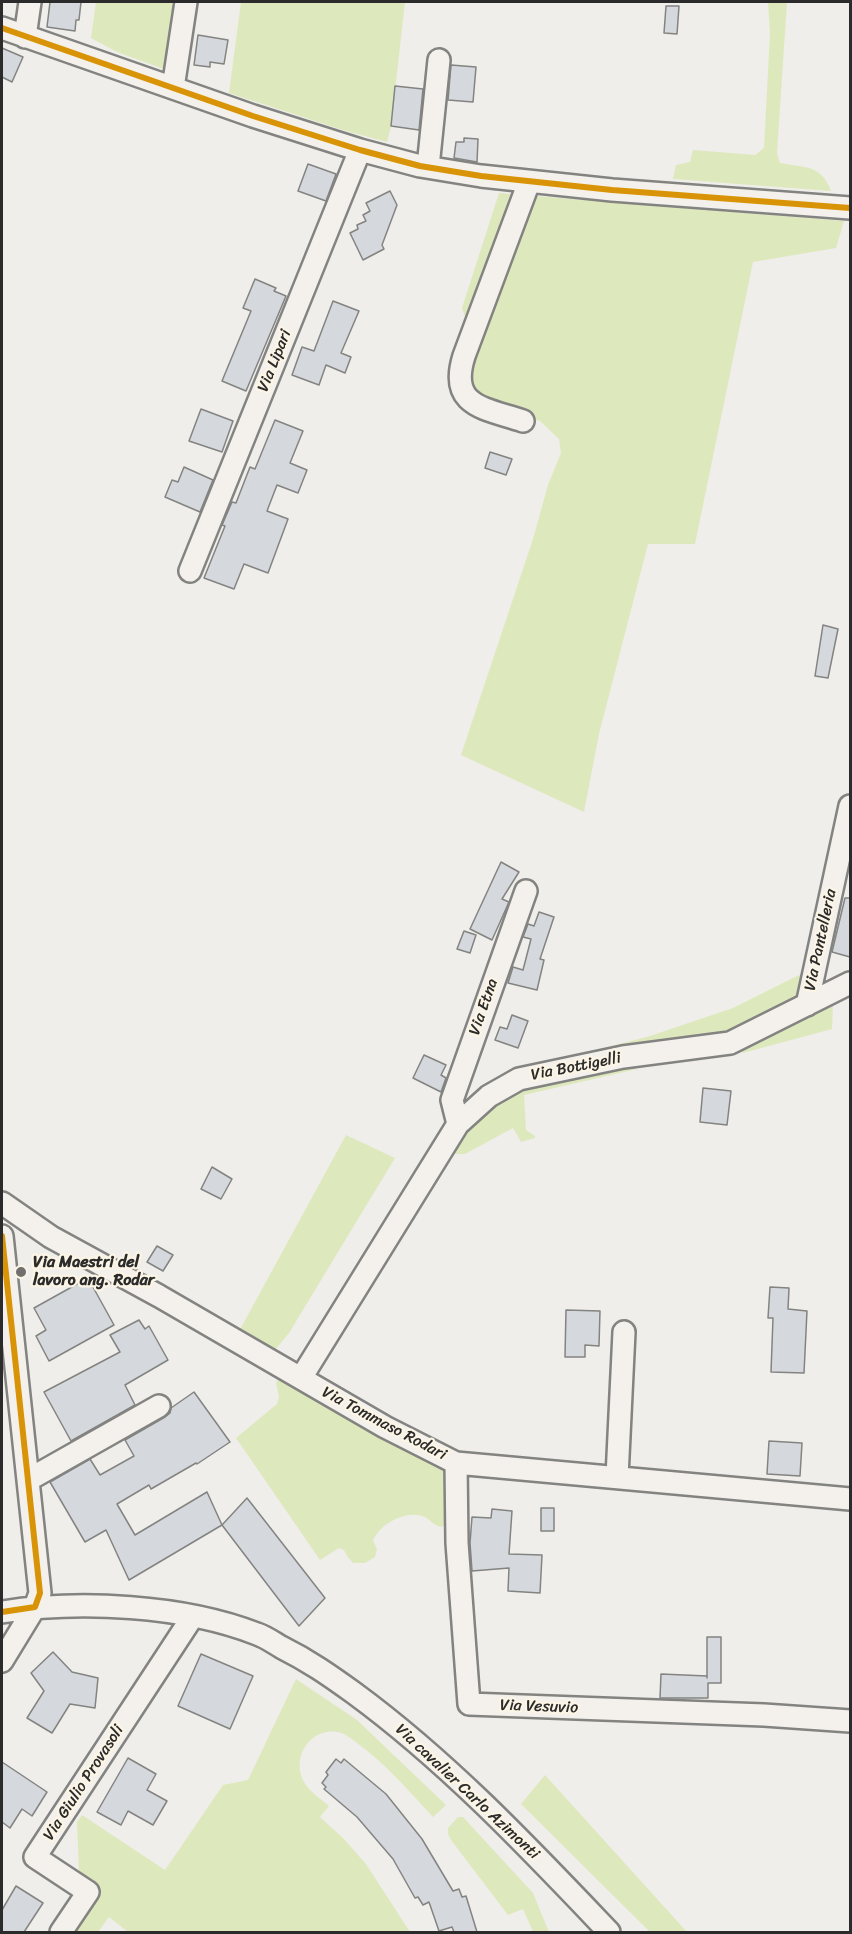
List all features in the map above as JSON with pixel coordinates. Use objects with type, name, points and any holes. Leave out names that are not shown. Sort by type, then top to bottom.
[{"type":"street","points":[[25,37],[30,2]]},
{"type":"street","points":[[173,88],[186,2]]},
{"type":"street","points":[[2,28],[253,116],[360,150],[428,167],[527,182],[850,208]]},
{"type":"street","points":[[428,167],[439,60]]},
{"type":"street","name":"Via Lipari","points":[[190,571],[360,150]]},
{"type":"street","points":[[523,421],[486,409],[467,399],[460,388],[459,376],[464,356],[527,182]]},
{"type":"street","name":"Via Pantelleria","points":[[807,1005],[850,806]]},
{"type":"street","name":"Via Etna","points":[[458,1124],[452,1100],[526,891]]},
{"type":"street","name":"Via Bottigelli","points":[[301,1378],[458,1124],[489,1096],[519,1079],[623,1058],[730,1043],[850,983]]},
{"type":"street","name":"Via Tommaso Rodari","points":[[2,1203],[51,1237],[159,1296],[386,1427],[456,1463],[850,1499]]},
{"type":"street","points":[[2,1236],[40,1593],[35,1607],[2,1661]]},
{"type":"street","points":[[617,1477],[624,1332]]},
{"type":"street","points":[[28,1480],[159,1406]]},
{"type":"street","name":"Via Vesuvio","points":[[456,1463],[457,1543],[469,1704],[764,1714],[850,1721]]},
{"type":"street","name":"Via cavalier Carlo Azimonti","points":[[2,1612],[35,1607],[92,1606],[153,1610],[194,1616],[258,1634],[316,1666],[378,1711],[434,1757],[536,1856],[609,1932]]},
{"type":"street","name":"Via Giulio Provasoli","points":[[61,1932],[88,1892],[35,1857],[194,1616]]},
{"type":"green space","points":[[96,2],[182,2],[172,72],[117,52],[91,38]]},
{"type":"green space","points":[[241,2],[405,2],[391,126],[387,142],[229,93]]},
{"type":"green space","points":[[768,2],[787,2],[777,153],[780,163],[817,172],[827,182],[831,191],[673,179],[676,165],[690,162],[693,150],[755,155],[764,148],[770,33]]},
{"type":"green space","points":[[499,193],[844,221],[836,248],[753,262],[695,544],[648,544],[599,734],[584,812],[461,755],[533,539],[548,485],[561,453],[559,439],[540,421],[490,407],[462,380],[473,340],[462,308]]},
{"type":"green space","points":[[799,975],[809,985],[805,1004],[728,1041],[530,1066],[647,1037],[733,1008]]},
{"type":"green space","points":[[825,998],[833,1004],[832,1029],[743,1053],[738,1041]]},
{"type":"green space","points":[[638,1061],[637,1069],[524,1095],[526,1130],[535,1138],[521,1142],[513,1128],[465,1154],[452,1154],[451,1145],[455,1133],[521,1084]]},
{"type":"green space","points":[[346,1135],[395,1158],[289,1333],[271,1355],[237,1335]]},
{"type":"green space","points":[[280,1376],[449,1470],[449,1523],[441,1527],[418,1515],[402,1517],[387,1524],[376,1535],[373,1541],[377,1549],[375,1557],[365,1563],[353,1563],[344,1550],[339,1548],[320,1560],[236,1438],[277,1404],[279,1397],[276,1383]]},
{"type":"green space","points":[[296,1679],[357,1720],[446,1805],[433,1817],[378,1760],[353,1740],[340,1733],[319,1734],[312,1739],[302,1753],[300,1771],[305,1784],[329,1806],[320,1817],[366,1864],[410,1932],[128,1932],[109,1917],[98,1932],[71,1932],[79,1873],[77,1822],[82,1815],[165,1870],[223,1785],[248,1780]]},
{"type":"green space","points":[[545,1775],[687,1932],[650,1932],[521,1804]]},
{"type":"green space","points":[[458,1817],[463,1817],[533,1893],[549,1932],[533,1932],[523,1909],[508,1915],[451,1840],[448,1828]]},
{"type":"building","points":[[50,2],[81,2],[75,31],[47,27]]},
{"type":"building","points":[[666,6],[679,6],[677,34],[664,33]]},
{"type":"building","points":[[198,35],[228,40],[224,64],[210,62],[210,67],[194,65]]},
{"type":"building","points":[[2,48],[23,57],[12,82],[2,77]]},
{"type":"building","points":[[451,65],[476,67],[473,102],[448,100]]},
{"type":"building","points":[[395,86],[423,89],[419,130],[391,126]]},
{"type":"building","points":[[464,138],[478,139],[477,162],[454,158],[456,142],[464,142]]},
{"type":"building","points":[[308,164],[336,174],[326,201],[298,191]]},
{"type":"building","points":[[390,191],[397,205],[382,245],[384,249],[363,260],[350,233],[358,229],[357,225],[366,221],[363,215],[370,211],[366,203]]},
{"type":"building","points":[[255,279],[276,288],[274,291],[286,296],[246,391],[222,381],[251,311],[243,308]]},
{"type":"building","points":[[333,301],[359,311],[341,353],[351,357],[345,373],[326,365],[319,385],[292,375],[302,347],[314,351]]},
{"type":"building","points":[[201,409],[233,421],[222,452],[189,441]]},
{"type":"building","points":[[275,420],[303,431],[290,463],[307,470],[298,493],[277,485],[267,511],[288,519],[268,573],[244,564],[234,589],[204,578],[232,502],[236,503],[250,467],[255,469]]},
{"type":"building","points":[[490,452],[512,459],[506,475],[485,468]]},
{"type":"building","points":[[184,467],[213,480],[200,512],[165,497],[172,480],[178,482]]},
{"type":"building","points":[[823,625],[838,629],[828,678],[815,676]]},
{"type":"building","points":[[501,862],[519,872],[502,899],[509,902],[492,940],[470,929]]},
{"type":"building","points":[[845,898],[850,898],[850,957],[832,952]]},
{"type":"building","points":[[539,912],[554,917],[540,959],[544,960],[537,990],[508,983],[513,967],[523,970],[531,939],[523,937],[528,924],[534,926]]},
{"type":"building","points":[[464,931],[476,935],[470,953],[457,949]]},
{"type":"building","points":[[512,1015],[528,1021],[518,1048],[495,1040],[500,1027],[507,1029]]},
{"type":"building","points":[[424,1055],[446,1065],[441,1075],[446,1078],[441,1092],[413,1078]]},
{"type":"building","points":[[703,1088],[731,1091],[727,1125],[700,1122]]},
{"type":"building","points":[[212,1167],[232,1179],[221,1199],[201,1189]]},
{"type":"building","points":[[157,1246],[173,1255],[163,1271],[147,1262]]},
{"type":"building","points":[[88,1278],[114,1325],[49,1361],[36,1336],[46,1330],[34,1308]]},
{"type":"building","points":[[770,1287],[789,1288],[788,1309],[807,1311],[804,1373],[771,1372],[773,1318],[768,1318]]},
{"type":"building","points":[[566,1310],[600,1311],[599,1346],[585,1345],[585,1357],[565,1357]]},
{"type":"building","points":[[139,1320],[145,1329],[149,1326],[168,1360],[125,1385],[135,1405],[71,1441],[44,1392],[120,1352],[110,1335]]},
{"type":"building","points":[[194,1392],[230,1442],[197,1464],[151,1489],[149,1485],[117,1504],[135,1535],[207,1492],[222,1525],[129,1580],[106,1530],[85,1542],[50,1482],[90,1459],[100,1475],[134,1456],[125,1440],[165,1417],[170,1413],[171,1408]]},
{"type":"building","points":[[769,1441],[802,1443],[800,1476],[767,1474]]},
{"type":"building","points":[[247,1498],[325,1598],[299,1626],[222,1525]]},
{"type":"building","points":[[541,1508],[554,1508],[554,1531],[541,1531]]},
{"type":"building","points":[[492,1509],[512,1511],[509,1554],[542,1555],[540,1593],[508,1591],[509,1568],[472,1571],[470,1543],[472,1517],[491,1518]]},
{"type":"building","points":[[707,1637],[721,1637],[721,1683],[708,1683],[708,1698],[660,1698],[661,1674],[707,1676]]},
{"type":"building","points":[[53,1652],[72,1672],[98,1678],[95,1708],[70,1704],[52,1733],[27,1718],[44,1691],[31,1673]]},
{"type":"building","points":[[201,1654],[253,1676],[230,1729],[178,1706]]},
{"type":"building","points":[[128,1758],[156,1774],[147,1790],[167,1801],[153,1825],[128,1811],[121,1825],[97,1812]]},
{"type":"building","points":[[336,1759],[341,1763],[344,1759],[386,1794],[422,1839],[453,1891],[459,1889],[462,1897],[466,1896],[477,1932],[454,1932],[452,1927],[439,1931],[429,1902],[423,1905],[418,1897],[415,1898],[393,1859],[357,1817],[324,1789],[326,1787],[322,1783],[328,1775],[326,1772]]},
{"type":"building","points":[[2,1762],[47,1792],[32,1816],[22,1809],[10,1828],[2,1822]]},
{"type":"building","points":[[16,1886],[43,1903],[24,1932],[2,1932],[2,1910]]},
{"type":"transit line","points":[[2,28],[253,116],[360,150],[420,166],[481,176],[612,190],[850,208]]},
{"type":"transit line","points":[[2,1236],[40,1593],[35,1607],[2,1612]]},
{"type":"place","name":"Via Maestri del lavoro ang. Rodar","points":[[21,1272]]}]
